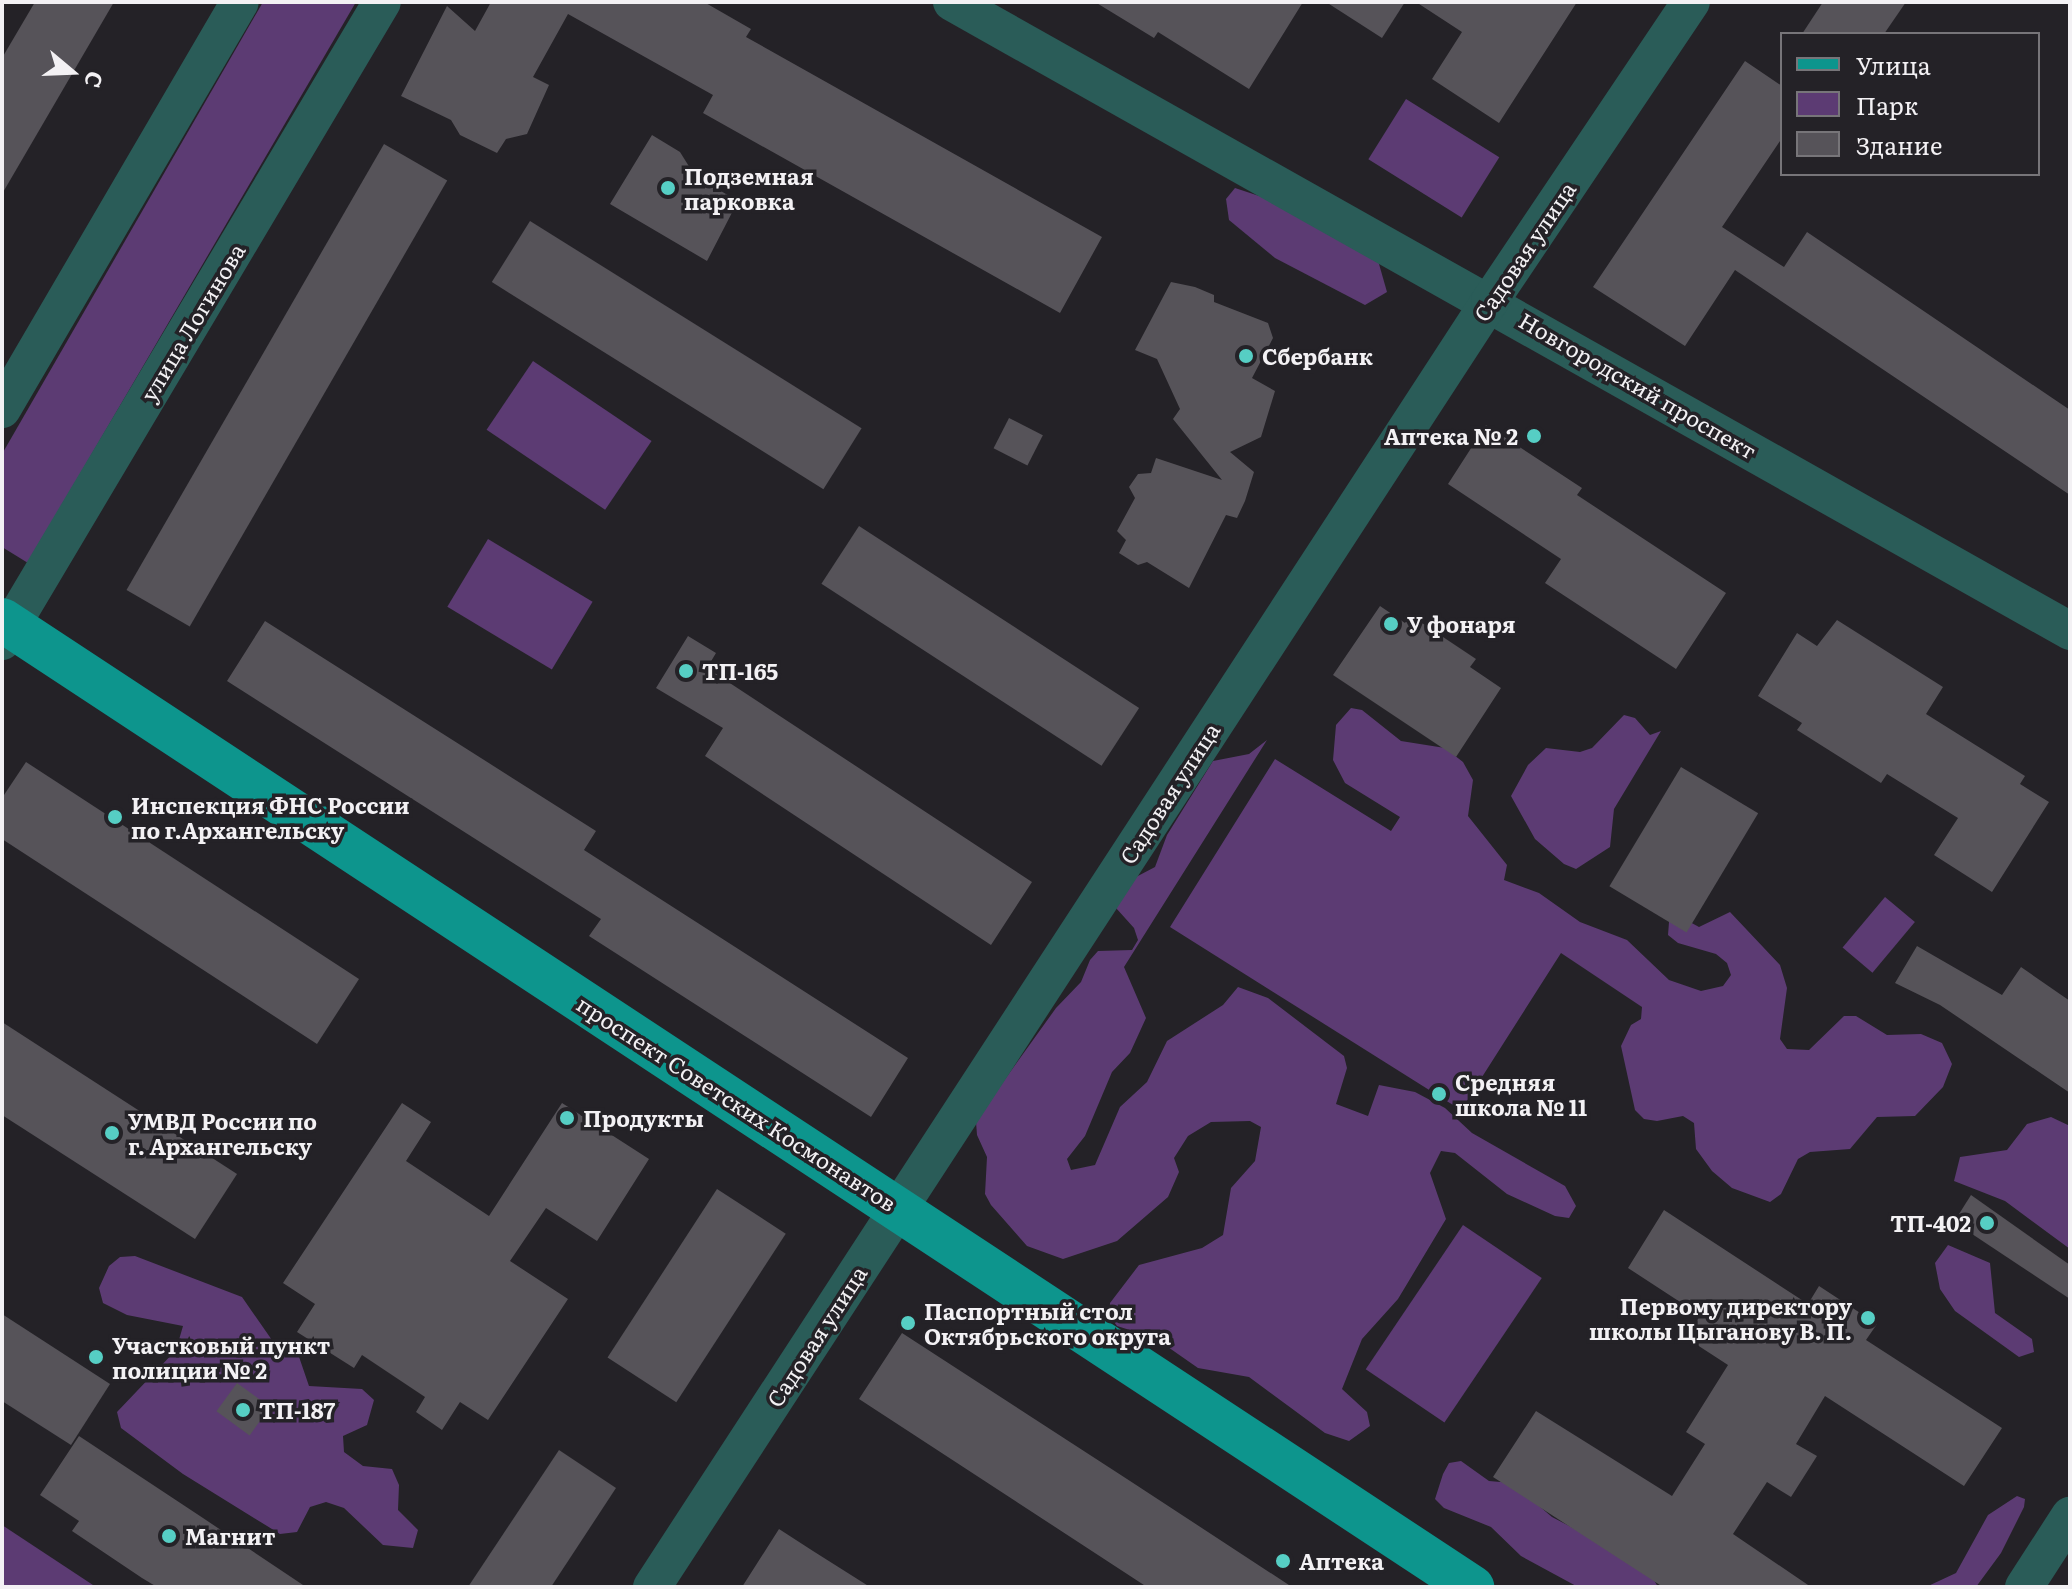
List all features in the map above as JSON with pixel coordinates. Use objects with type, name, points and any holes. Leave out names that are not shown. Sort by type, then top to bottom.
[{"type":"main road","name":"проспект Советских Космонавтов","points":[[5,629],[898,1209],[1472,1587]]},
{"type":"street","points":[[2,409],[240,2]]},
{"type":"street","name":"улица Логинова","points":[[5,629],[382,2]]},
{"type":"street","name":"Новгородский проспект","points":[[952,2],[1490,301],[2070,631]]},
{"type":"street","name":"Садовая улица","points":[[652,1587],[1490,301],[1691,2]]},
{"type":"street","points":[[2024,1587],[2070,1516]]},
{"type":"green space","points":[[263,2],[356,2],[28,563],[2,547],[2,454]]},
{"type":"green space","points":[[1406,99],[1499,157],[1462,218],[1368,159]]},
{"type":"green space","points":[[1235,188],[1277,202],[1377,257],[1387,292],[1365,305],[1275,258],[1229,220],[1226,199]]},
{"type":"green space","points":[[533,361],[652,441],[605,510],[487,430]]},
{"type":"green space","points":[[488,539],[593,602],[552,670],[447,607]]},
{"type":"green space","points":[[1351,708],[1362,710],[1401,741],[1445,748],[1463,762],[1473,780],[1468,816],[1507,865],[1504,880],[1539,893],[1580,922],[1627,940],[1669,980],[1701,991],[1723,986],[1731,975],[1727,963],[1716,954],[1678,943],[1668,935],[1669,922],[1679,916],[1699,927],[1730,912],[1780,965],[1787,988],[1780,1039],[1787,1049],[1809,1050],[1844,1016],[1856,1016],[1887,1035],[1921,1034],[1942,1043],[1952,1064],[1943,1087],[1915,1116],[1877,1117],[1850,1149],[1810,1152],[1798,1159],[1781,1194],[1770,1202],[1732,1188],[1712,1171],[1696,1149],[1694,1123],[1683,1116],[1657,1121],[1644,1119],[1635,1110],[1621,1046],[1631,1025],[1641,1019],[1642,1007],[1561,953],[1461,1110],[1170,927],[1275,759],[1391,831],[1400,817],[1345,783],[1333,760],[1336,725]]},
{"type":"green space","points":[[1624,715],[1635,718],[1650,735],[1661,731],[1614,809],[1610,847],[1576,869],[1564,864],[1535,839],[1511,796],[1528,765],[1546,748],[1580,752],[1592,748]]},
{"type":"green space","points":[[1267,740],[1124,967],[1146,1018],[1130,1053],[1112,1072],[1085,1136],[1067,1159],[1071,1170],[1095,1165],[1120,1107],[1147,1082],[1167,1041],[1223,1005],[1238,987],[1268,998],[1344,1056],[1347,1068],[1336,1104],[1368,1116],[1379,1085],[1415,1092],[1445,1108],[1472,1133],[1565,1186],[1576,1206],[1569,1218],[1555,1216],[1507,1194],[1455,1153],[1441,1151],[1430,1173],[1446,1219],[1398,1299],[1362,1339],[1342,1389],[1367,1412],[1370,1426],[1349,1441],[1325,1433],[1249,1377],[1198,1368],[1155,1338],[1117,1326],[1109,1315],[1110,1303],[1139,1265],[1202,1248],[1223,1235],[1231,1188],[1255,1161],[1261,1127],[1250,1121],[1211,1122],[1188,1136],[1174,1158],[1179,1172],[1168,1197],[1117,1241],[1063,1259],[1027,1246],[991,1205],[985,1194],[987,1157],[977,1135],[976,1122],[990,1100],[1056,1008],[1081,982],[1090,960],[1098,951],[1132,950],[1138,940],[1134,928],[1116,908],[1134,878],[1155,867],[1167,835],[1213,761],[1249,754]]},
{"type":"green space","points":[[1885,897],[1915,922],[1872,973],[1843,948]]},
{"type":"green space","points":[[2051,1117],[2070,1126],[2070,1249],[2005,1201],[1954,1181],[1960,1157],[2007,1150],[2027,1124]]},
{"type":"green space","points":[[1463,1225],[1542,1278],[1444,1422],[1366,1369]]},
{"type":"green space","points":[[1948,1245],[1990,1263],[1995,1313],[2032,1339],[2034,1352],[2019,1357],[1955,1311],[1940,1289],[1935,1263]]},
{"type":"green space","points":[[135,1256],[242,1297],[274,1343],[296,1348],[309,1386],[362,1389],[374,1400],[367,1425],[343,1436],[344,1452],[363,1466],[392,1469],[399,1485],[398,1510],[418,1530],[413,1548],[383,1545],[344,1508],[326,1502],[310,1507],[297,1532],[280,1534],[183,1474],[121,1428],[117,1412],[176,1350],[183,1326],[127,1315],[103,1303],[99,1288],[109,1266],[120,1257]]},
{"type":"green space","points":[[1461,1461],[1489,1481],[1512,1483],[1552,1517],[1646,1566],[1658,1587],[1578,1587],[1521,1556],[1491,1527],[1444,1508],[1435,1499],[1443,1474],[1449,1463]]},
{"type":"green space","points":[[2017,1496],[2025,1499],[2024,1507],[2001,1553],[1976,1587],[1926,1587],[1956,1573],[1988,1515]]},
{"type":"green space","points":[[2,1525],[96,1587],[2,1587]]},
{"type":"building","points":[[35,2],[114,2],[2,194],[2,58]]},
{"type":"building","points":[[491,2],[704,2],[751,29],[746,37],[1102,237],[1060,313],[703,113],[713,95],[568,14],[533,77],[549,85],[527,134],[506,139],[497,153],[460,135],[451,120],[401,96],[447,6],[475,31]]},
{"type":"building","points":[[1095,2],[1303,2],[1249,89],[1158,32],[1154,38]]},
{"type":"building","points":[[1326,2],[1405,2],[1382,38]]},
{"type":"building","points":[[1416,2],[1577,2],[1499,123],[1432,79],[1462,32]]},
{"type":"building","points":[[1823,2],[1906,2],[1885,32],[1803,32]]},
{"type":"building","points":[[1745,61],[1780,85],[1780,141],[1722,227],[1784,267],[1807,232],[2070,410],[2070,495],[1735,270],[1685,346],[1593,287]]},
{"type":"building","name":"Подземная парковка","points":[[652,135],[680,152],[695,176],[738,201],[707,261],[610,204]]},
{"type":"building","points":[[384,144],[447,181],[190,627],[127,590]]},
{"type":"building","points":[[530,221],[862,428],[823,489],[492,282]]},
{"type":"building","points":[[1171,282],[1214,295],[1214,302],[1268,323],[1273,338],[1252,378],[1275,391],[1261,437],[1230,452],[1254,472],[1245,501],[1237,518],[1226,515],[1189,588],[1147,562],[1138,565],[1119,553],[1126,540],[1117,531],[1135,498],[1129,487],[1138,474],[1151,473],[1156,458],[1222,480],[1173,419],[1180,409],[1157,359],[1135,350]]},
{"type":"building","points":[[1009,418],[1043,435],[1027,466],[994,448]]},
{"type":"building","points":[[1486,425],[1582,488],[1577,495],[1726,593],[1676,669],[1545,583],[1561,559],[1448,484]]},
{"type":"building","points":[[859,526],[1139,708],[1102,766],[821,584]]},
{"type":"building","points":[[1380,606],[1405,623],[1410,615],[1476,659],[1470,667],[1501,688],[1456,757],[1333,675]]},
{"type":"building","points":[[1837,620],[1943,687],[1926,714],[2025,776],[2020,784],[2049,802],[1992,892],[1934,855],[1958,818],[1887,774],[1881,783],[1797,730],[1802,723],[1758,696],[1797,633],[1817,646]]},
{"type":"building","points":[[265,621],[596,831],[584,850],[908,1058],[871,1117],[589,936],[601,919],[227,681]]},
{"type":"building","points":[[688,636],[716,653],[707,668],[1032,882],[991,945],[705,756],[723,728],[656,688]]},
{"type":"building","points":[[26,762],[359,979],[317,1044],[2,839],[2,798]]},
{"type":"building","points":[[1681,767],[1758,813],[1687,932],[1609,886]]},
{"type":"building","points":[[1917,946],[2002,995],[2021,967],[2070,1001],[2070,1093],[1940,1005],[1895,983]]},
{"type":"building","points":[[2,1022],[237,1174],[195,1239],[2,1115]]},
{"type":"building","points":[[402,1103],[431,1122],[406,1161],[489,1216],[562,1103],[649,1159],[597,1241],[546,1208],[510,1261],[568,1299],[488,1420],[460,1402],[442,1430],[416,1412],[425,1397],[362,1355],[354,1368],[297,1332],[315,1304],[283,1283]]},
{"type":"building","points":[[717,1189],[786,1234],[676,1402],[608,1358]]},
{"type":"building","points":[[1971,1195],[2070,1265],[2070,1299],[1954,1222]]},
{"type":"building","points":[[1664,1210],[1808,1304],[1819,1286],[1877,1324],[1866,1340],[2002,1428],[1964,1486],[1825,1396],[1796,1444],[1817,1456],[1791,1497],[1767,1482],[1733,1534],[1811,1587],[1663,1587],[1493,1477],[1536,1411],[1672,1496],[1705,1444],[1686,1432],[1728,1365],[1688,1339],[1700,1315],[1628,1268]]},
{"type":"building","points":[[2,1314],[110,1384],[71,1445],[2,1401]]},
{"type":"building","points":[[902,1333],[1292,1587],[1147,1587],[859,1399]]},
{"type":"building","name":"ТП-187","points":[[237,1383],[270,1407],[250,1435],[216,1411]]},
{"type":"building","points":[[79,1436],[306,1587],[157,1587],[142,1578],[72,1531],[79,1521],[40,1495]]},
{"type":"building","points":[[559,1450],[616,1488],[551,1587],[468,1587]]},
{"type":"building","points":[[779,1529],[813,1551],[870,1587],[742,1587]]},
{"type":"place","name":"Подземная парковка","points":[[668,188]]},
{"type":"place","name":"Сбербанк","points":[[1246,356]]},
{"type":"place","name":"Аптека № 2","points":[[1534,436]]},
{"type":"place","name":"У фонаря","points":[[1391,624]]},
{"type":"place","name":"ТП-165","points":[[686,671]]},
{"type":"place","name":"Инспекция ФНС России по г.Архангельску","points":[[115,817]]},
{"type":"place","name":"Средняя школа № 11","points":[[1439,1094]]},
{"type":"place","name":"Продукты","points":[[567,1118]]},
{"type":"place","name":"УМВД России по г. Архангельску","points":[[112,1133]]},
{"type":"place","name":"ТП-402","points":[[1987,1223]]},
{"type":"place","name":"Первому директору школы Цыганову В. П.","points":[[1868,1318]]},
{"type":"place","name":"Паспортный стол Октябрьского округа","points":[[908,1323]]},
{"type":"place","name":"Участковый пункт полиции № 2","points":[[96,1357]]},
{"type":"place","name":"ТП-187","points":[[243,1410]]},
{"type":"place","name":"Магнит","points":[[169,1536]]},
{"type":"place","name":"Аптека","points":[[1283,1561]]}]
